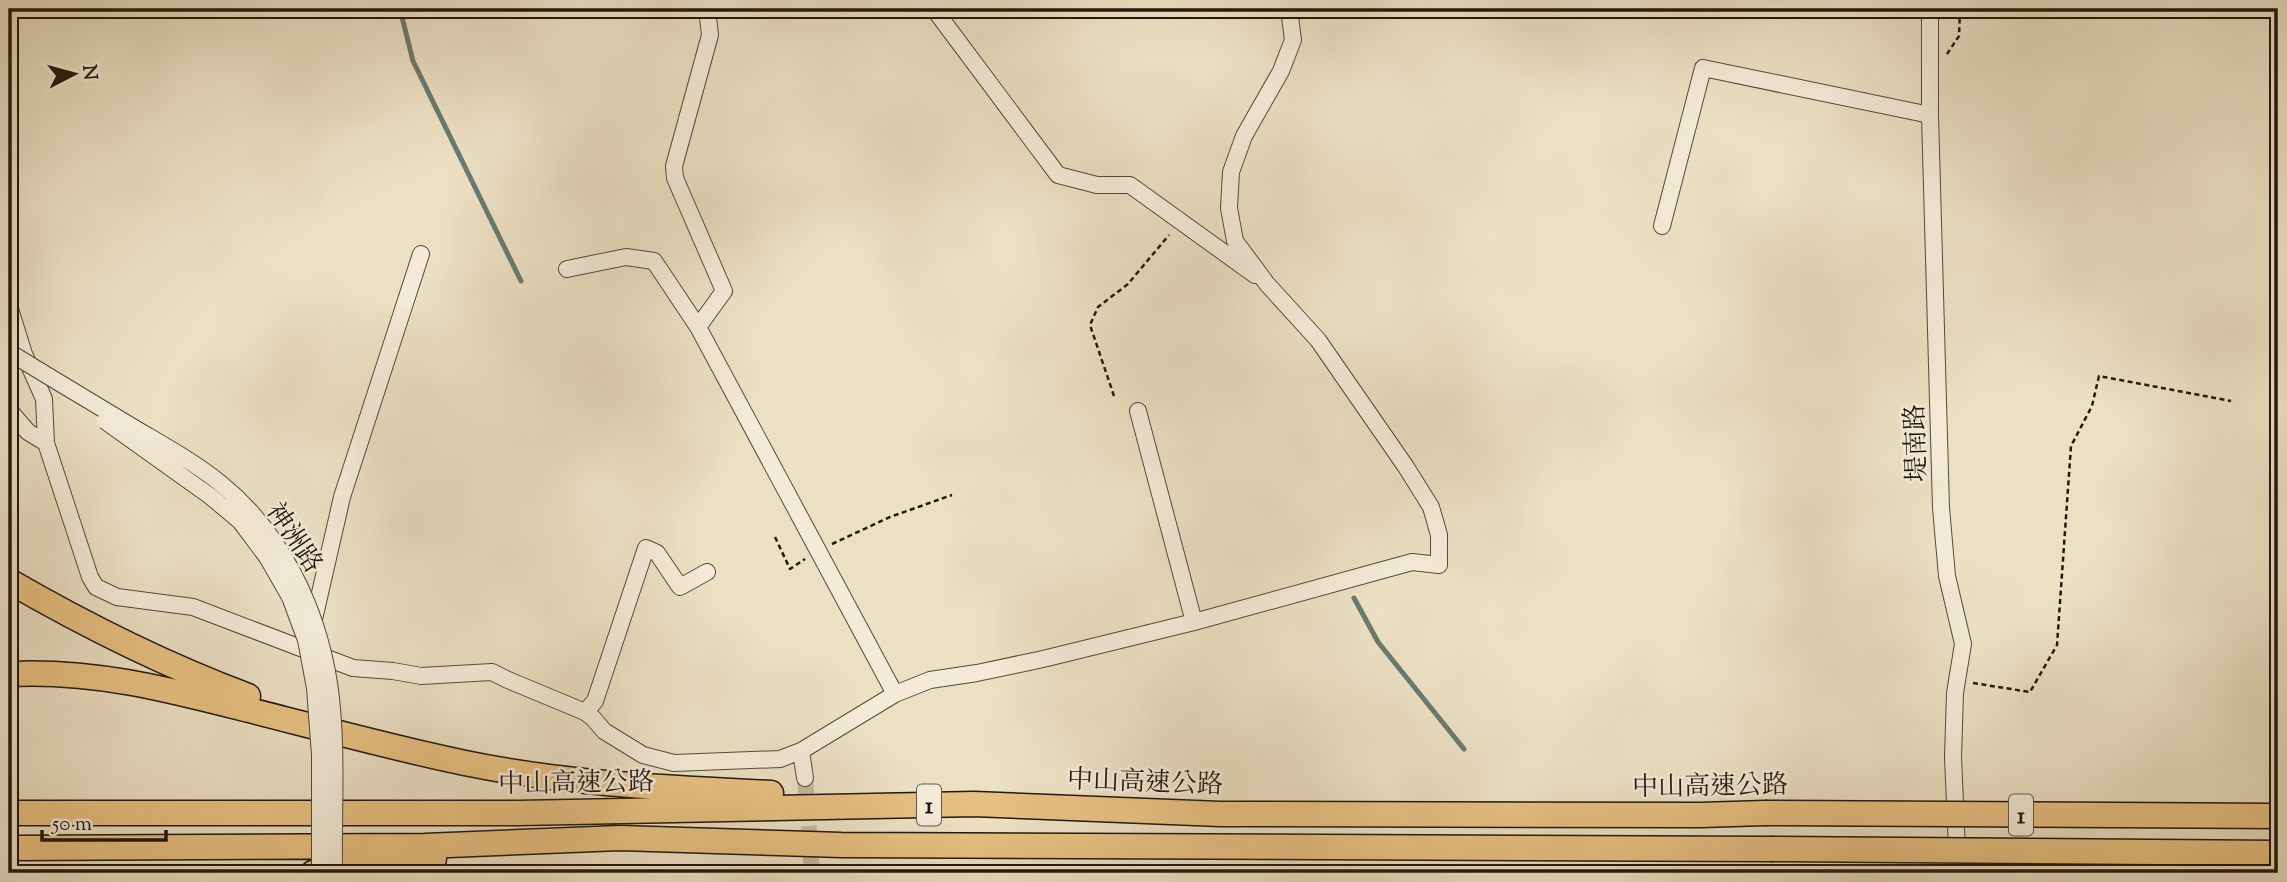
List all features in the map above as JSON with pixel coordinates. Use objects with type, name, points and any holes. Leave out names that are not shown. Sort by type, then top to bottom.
[{"type":"highway","points":[[9,581],[53,607],[218,685],[380,744]]},
{"type":"highway","points":[[9,674],[78,674],[123,680],[380,744],[467,763],[547,776],[625,786],[974,804]]},
{"type":"highway","name":"中山高速公路","points":[[9,813],[519,813],[974,804],[1220,814],[2278,816]]},
{"type":"highway","points":[[313,873],[620,838]]},
{"type":"highway","name":"1","points":[[9,848],[425,846],[620,838],[869,846],[2278,853]]},
{"type":"street","points":[[698,327],[724,291],[675,178],[674,166],[710,35],[706,9]]},
{"type":"street","points":[[934,9],[1058,176],[1097,185],[1130,185],[1267,284]]},
{"type":"street","points":[[9,306],[24,354],[44,399],[46,443],[90,577],[96,587],[117,597],[193,607],[353,668],[421,676],[492,671],[585,712],[604,732],[643,755],[674,763],[780,760],[801,751],[895,694],[930,680],[1030,662],[1194,622],[1412,562],[1439,565],[1439,536],[1431,507],[1406,467],[1318,340],[1267,284],[1235,240],[1229,208],[1231,172],[1244,136],[1281,71],[1293,40],[1289,9]]},
{"type":"street","name":"堤南路","points":[[1930,9],[1930,115],[1941,508],[1947,576],[1963,644],[1955,693],[1953,757],[1958,873]]},
{"type":"street","points":[[1662,226],[1703,68],[1930,115]]},
{"type":"street","points":[[307,649],[342,496],[421,254]]},
{"type":"street","points":[[567,269],[626,257],[654,261],[698,327],[895,694]]},
{"type":"street","name":"神洲路","points":[[9,352],[210,496],[240,521],[267,557],[290,597],[306,640],[315,688],[320,755],[320,873]]},
{"type":"street","name":"神洲路","points":[[9,352],[220,483],[250,512],[279,549],[303,591],[320,639],[329,685],[333,754],[334,873]]},
{"type":"street","points":[[9,410],[29,432],[46,443]]},
{"type":"street","points":[[1138,411],[1194,622]]},
{"type":"street","points":[[585,712],[595,701],[646,548],[657,553],[680,587],[708,572]]},
{"type":"street","points":[[801,751],[805,778]]},
{"type":"path","points":[[1931,65],[1944,60],[1959,36],[1960,9]]},
{"type":"path","points":[[1114,396],[1090,325],[1098,307],[1128,285],[1180,221]]},
{"type":"path","points":[[1955,693],[1971,683],[2031,692],[2057,645],[2071,446],[2092,406],[2099,376],[2231,401]]},
{"type":"path","points":[[775,537],[790,569],[817,551],[890,517],[952,495]]},
{"type":"waterway","points":[[400,9],[413,61],[521,281]]},
{"type":"waterway","points":[[1354,598],[1378,642],[1464,749]]},
{"type":"tunnel","points":[[805,778],[812,873]]}]
